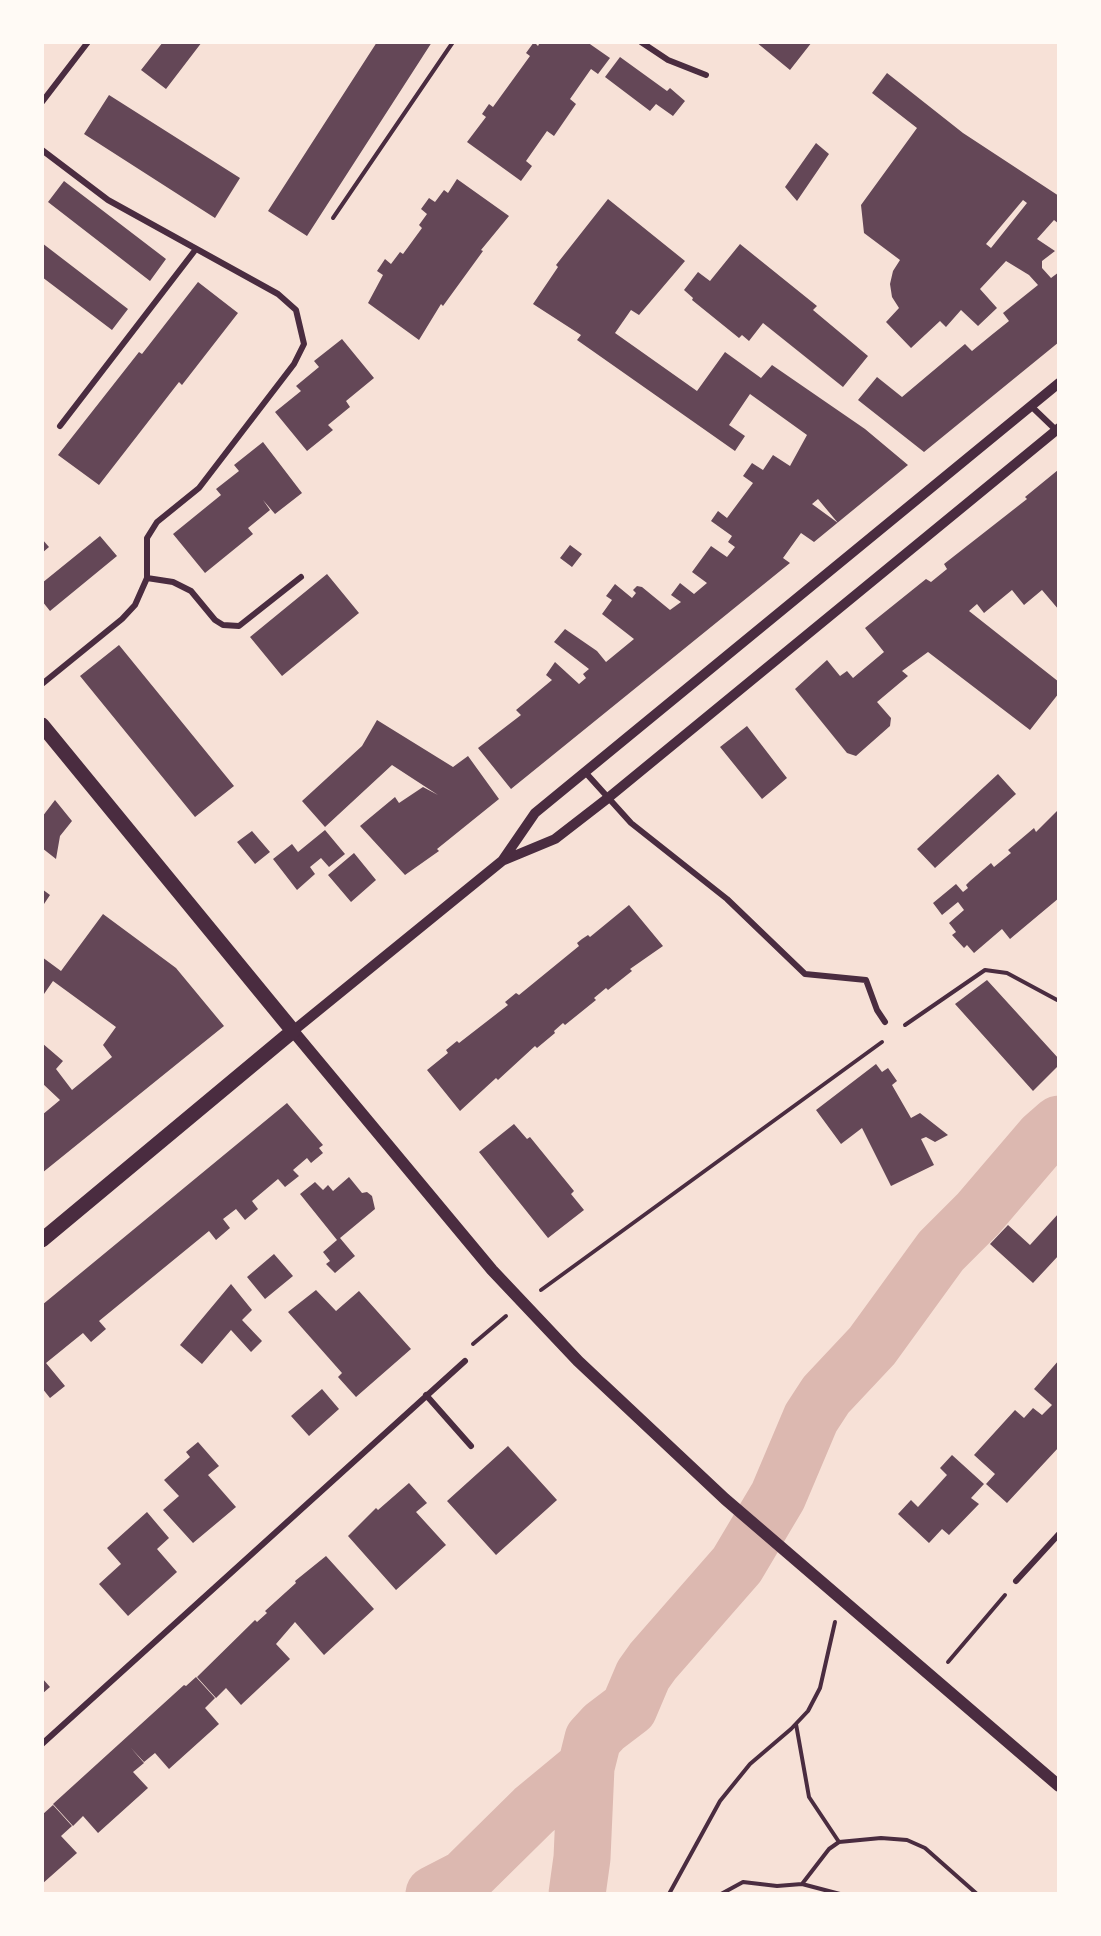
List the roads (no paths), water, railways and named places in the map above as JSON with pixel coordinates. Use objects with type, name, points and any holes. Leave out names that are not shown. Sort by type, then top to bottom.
[{"type":"main road","points":[[42,725],[449,1220],[522,1302],[586,1368],[725,1499],[1059,1786]]},
{"type":"main road","points":[[42,1240],[293,1031]]},
{"type":"street","points":[[42,102],[88,42]]},
{"type":"street","points":[[641,42],[668,60],[706,75]]},
{"type":"street","points":[[42,150],[108,200],[278,294],[296,310],[304,344],[294,364],[199,488],[157,522],[147,538],[147,578],[135,605],[122,619],[42,684]]},
{"type":"street","points":[[60,426],[196,249]]},
{"type":"street","points":[[293,1031],[502,861],[535,813],[1059,383]]},
{"type":"street","points":[[502,861],[555,839],[1058,431],[1031,406]]},
{"type":"street","points":[[147,578],[173,582],[191,591],[215,620],[223,625],[239,626],[301,577]]},
{"type":"street","points":[[585,772],[631,823],[727,899],[805,974],[866,981],[877,1010],[885,1022]]},
{"type":"street","points":[[42,1744],[465,1362]]},
{"type":"street","points":[[426,1395],[471,1446]]},
{"type":"street","points":[[1016,1581],[1059,1534]]},
{"type":"waterway","points":[[577,1894],[582,1858],[586,1767],[593,1739],[604,1727],[629,1708],[643,1675],[653,1661],[737,1565],[778,1496],[811,1418],[826,1395],[872,1346],[941,1251],[978,1214],[1043,1138],[1059,1124]]},
{"type":"waterway","points":[[434,1894],[465,1878],[534,1810],[586,1767]]}]
